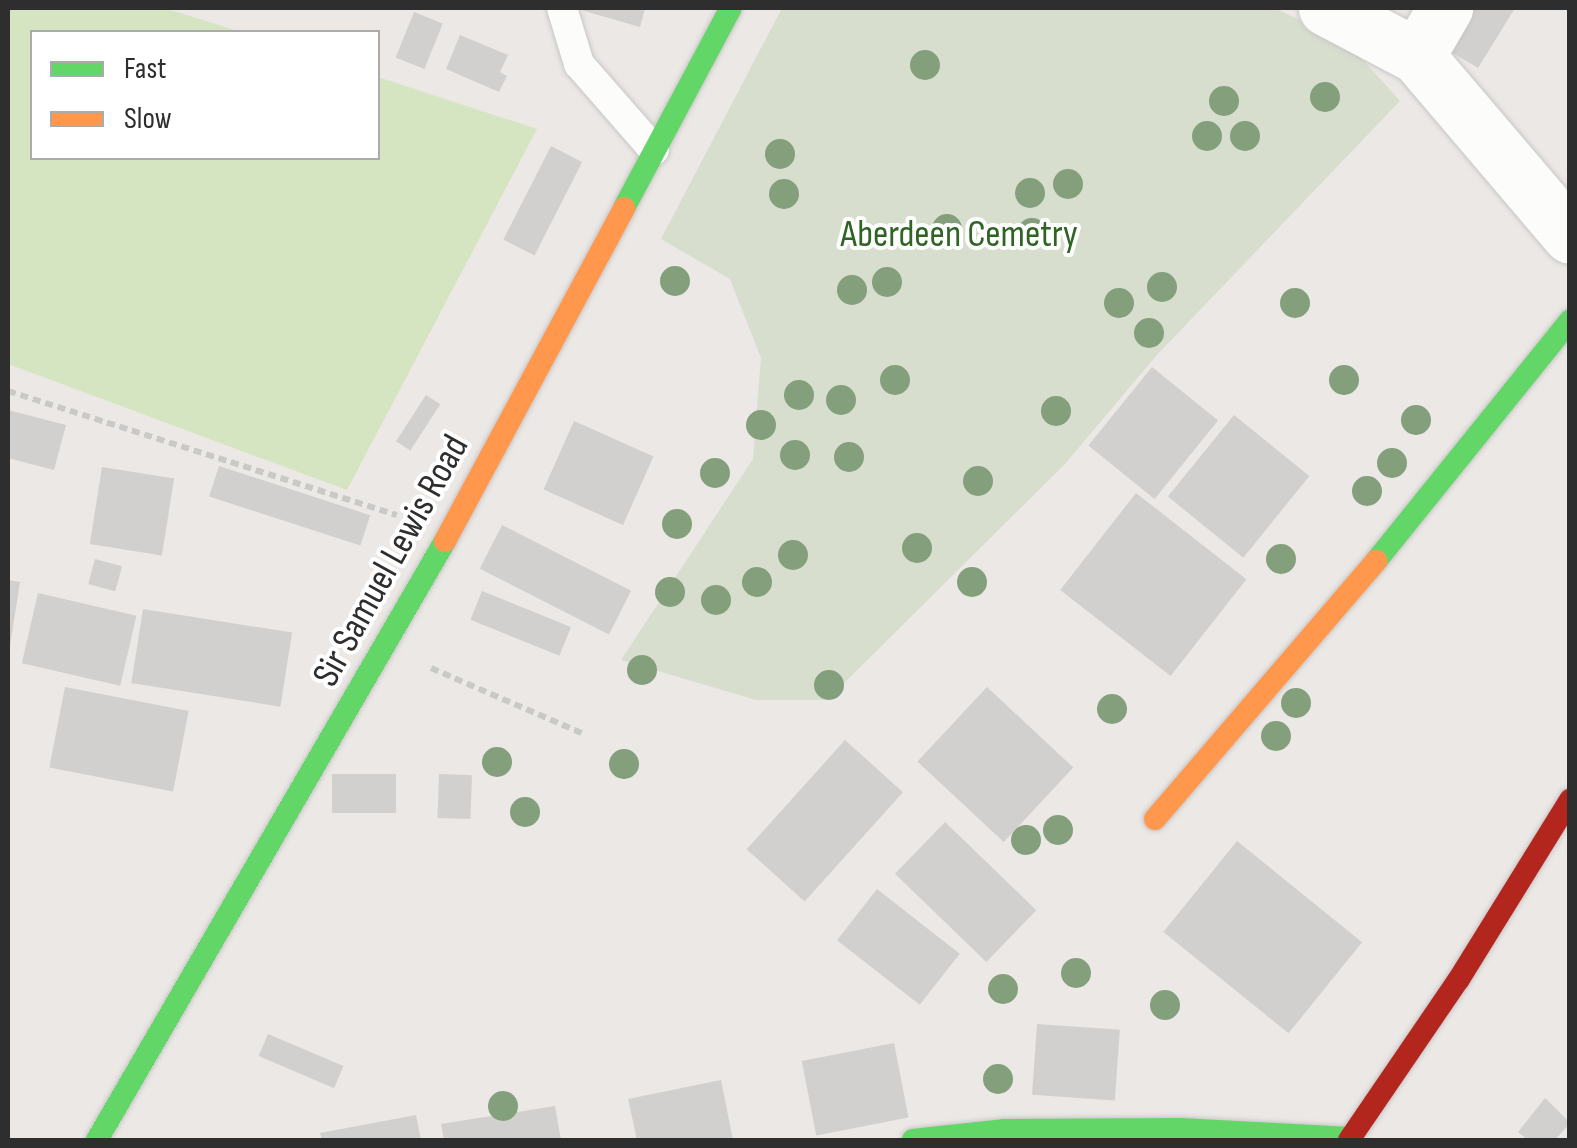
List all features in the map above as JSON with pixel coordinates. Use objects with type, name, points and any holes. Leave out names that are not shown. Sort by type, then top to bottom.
[{"type":"street","name":"Sir Samuel Lewis Road","points":[[97,1140],[451,530],[731,8]]},
{"type":"street","points":[[1326,8],[1417,56],[1570,236]]},
{"type":"street","points":[[1417,56],[1445,8]]},
{"type":"street","points":[[1155,820],[1413,519],[1570,322]]},
{"type":"street","points":[[913,1140],[1005,1130],[1180,1129],[1349,1140],[1459,980],[1570,800]]},
{"type":"lane","points":[[562,8],[579,64],[654,150]]},
{"type":"path","points":[[8,391],[338,500],[451,530]]},
{"type":"path","points":[[384,648],[586,735]]},
{"type":"green space","points":[[8,8],[164,8],[235,30],[30,30],[30,160],[380,160],[380,78],[537,129],[347,490],[8,364]]},
{"type":"green space","name":"Aberdeen Cemetry","points":[[782,8],[1274,8],[1347,42],[1400,101],[1156,356],[1065,464],[827,700],[756,700],[621,660],[753,459],[761,358],[730,279],[661,239]]},
{"type":"building","points":[[574,8],[645,8],[640,27]]},
{"type":"building","points":[[1454,8],[1515,8],[1478,68],[1433,41]]},
{"type":"building","points":[[414,12],[443,24],[424,69],[396,57]]},
{"type":"building","points":[[460,35],[508,55],[500,72],[507,76],[499,92],[446,69]]},
{"type":"building","points":[[551,146],[582,162],[535,255],[503,240]]},
{"type":"building","points":[[1152,367],[1218,420],[1154,499],[1088,445]]},
{"type":"building","points":[[426,395],[440,404],[410,450],[396,441]]},
{"type":"building","points":[[8,410],[66,425],[54,470],[8,458]]},
{"type":"building","points":[[1234,415],[1309,476],[1243,558],[1168,497]]},
{"type":"building","points":[[574,421],[653,456],[623,525],[543,490]]},
{"type":"building","points":[[219,466],[370,515],[360,546],[209,496]]},
{"type":"building","points":[[102,467],[174,478],[162,555],[90,544]]},
{"type":"building","points":[[1136,493],[1246,579],[1171,676],[1060,590]]},
{"type":"building","points":[[502,525],[631,591],[609,634],[480,569]]},
{"type":"building","points":[[95,559],[122,566],[115,591],[88,584]]},
{"type":"building","points":[[8,580],[20,582],[10,646],[8,645]]},
{"type":"building","points":[[482,591],[571,627],[559,656],[470,620]]},
{"type":"building","points":[[38,593],[136,616],[120,686],[22,663]]},
{"type":"building","points":[[143,609],[292,633],[280,707],[131,683]]},
{"type":"building","points":[[65,687],[189,711],[173,792],[49,767]]},
{"type":"building","points":[[987,687],[1073,767],[1004,842],[917,762]]},
{"type":"building","points":[[845,740],[903,792],[805,901],[747,849]]},
{"type":"building","points":[[332,774],[396,774],[396,813],[332,813]]},
{"type":"building","points":[[439,774],[472,775],[470,819],[437,818]]},
{"type":"building","points":[[945,822],[1036,910],[986,962],[895,874]]},
{"type":"building","points":[[1237,841],[1362,942],[1288,1033],[1163,932]]},
{"type":"building","points":[[877,889],[960,954],[920,1005],[837,940]]},
{"type":"building","points":[[1037,1024],[1120,1030],[1115,1101],[1032,1095]]},
{"type":"building","points":[[268,1034],[343,1066],[334,1088],[259,1056]]},
{"type":"building","points":[[894,1043],[909,1118],[816,1136],[802,1061]]},
{"type":"building","points":[[721,1080],[733,1140],[637,1140],[628,1099]]},
{"type":"building","points":[[1545,1098],[1570,1123],[1555,1140],[1528,1140],[1518,1132]]},
{"type":"building","points":[[555,1106],[561,1140],[444,1140],[441,1124]]},
{"type":"building","points":[[416,1115],[421,1140],[322,1140],[320,1133]]},
{"type":"traffic: fast","points":[[624,208],[731,8]]},
{"type":"traffic: fast","points":[[1376,561],[1570,321]]},
{"type":"traffic: fast","points":[[97,1140],[445,541]]},
{"type":"traffic: fast","points":[[913,1140],[1005,1130],[1180,1129],[1350,1138]]},
{"type":"traffic: slow","points":[[445,541],[624,208]]},
{"type":"traffic: slow","points":[[1155,819],[1376,561]]},
{"type":"traffic: jam","points":[[1349,1140],[1459,979],[1570,800]]}]
